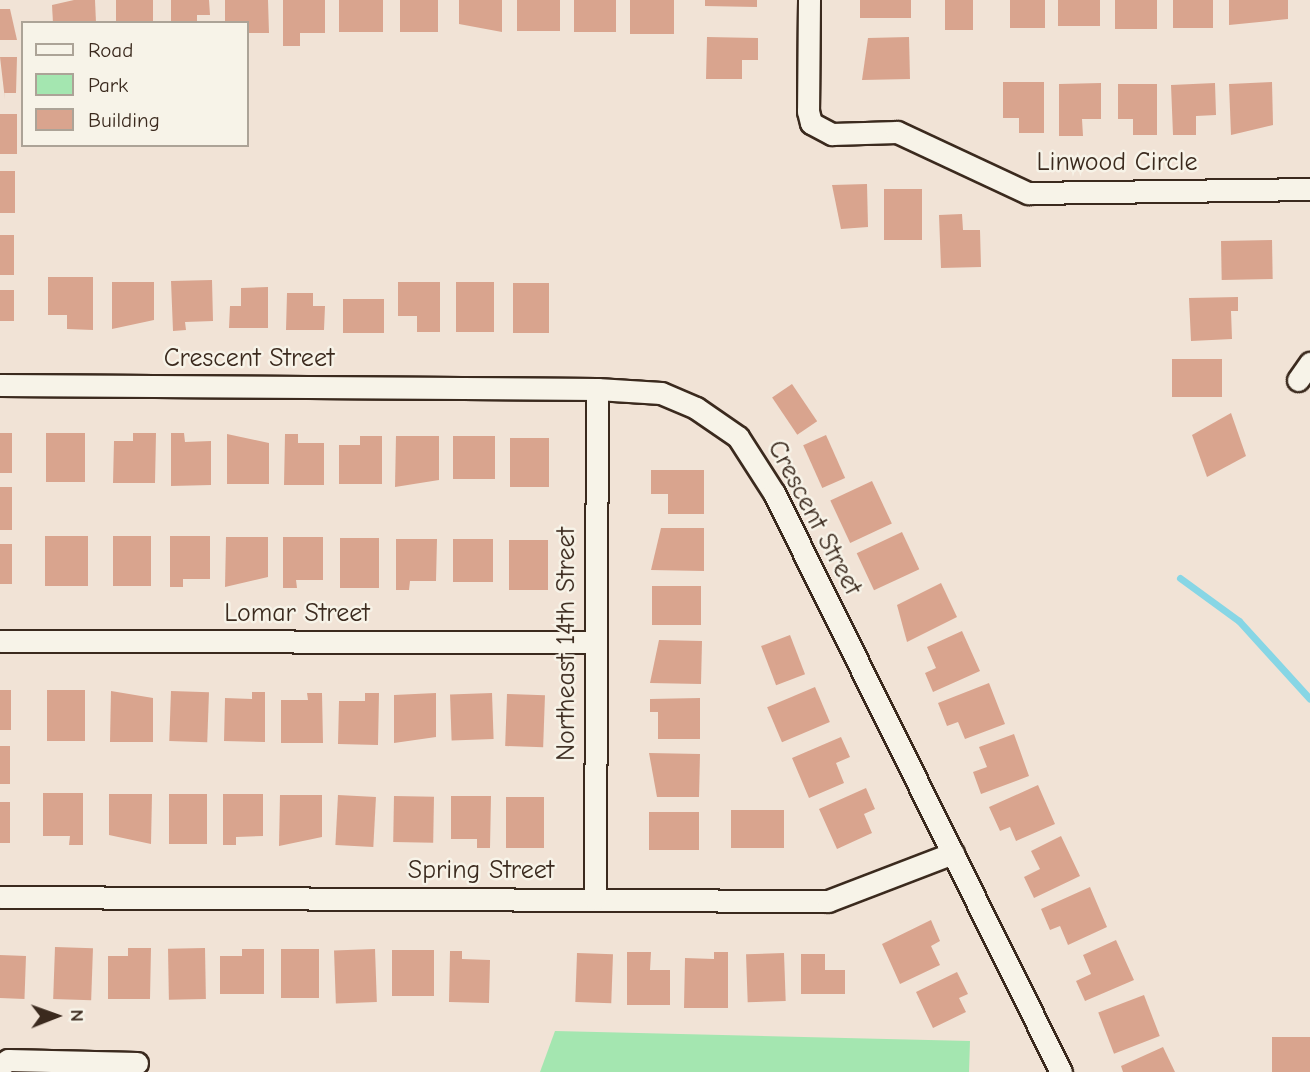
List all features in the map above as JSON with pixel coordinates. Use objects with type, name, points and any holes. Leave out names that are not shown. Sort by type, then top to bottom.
[{"type":"street","name":"Linwood Circle","points":[[809,0],[808,111],[811,123],[832,134],[898,132],[1028,193],[1310,189]]},
{"type":"street","name":"Crescent Street","points":[[0,386],[597,389],[661,393],[696,408],[738,438],[774,494],[1061,1072]]},
{"type":"street","name":"Northeast 14th Street","points":[[595,900],[597,389]]},
{"type":"street","name":"Lomar Street","points":[[0,641],[594,642]]},
{"type":"street","name":"Spring Street","points":[[0,897],[828,901],[953,853]]},
{"type":"street","points":[[0,1066],[8,1060],[136,1063]]},
{"type":"green space","points":[[555,1031],[970,1041],[969,1072],[540,1072]]},
{"type":"building","points":[[74,0],[95,0],[96,21],[53,21],[52,5]]},
{"type":"building","points":[[116,0],[153,0],[153,21],[116,21]]},
{"type":"building","points":[[171,0],[209,0],[210,15],[197,15],[197,21],[171,21]]},
{"type":"building","points":[[225,0],[268,0],[269,33],[248,33],[248,21],[225,21]]},
{"type":"building","points":[[283,0],[325,0],[325,33],[300,33],[300,46],[283,46]]},
{"type":"building","points":[[339,0],[383,0],[383,32],[339,32]]},
{"type":"building","points":[[400,0],[438,0],[438,32],[400,32]]},
{"type":"building","points":[[459,0],[502,0],[502,32],[459,24]]},
{"type":"building","points":[[517,0],[560,0],[560,31],[517,31]]},
{"type":"building","points":[[574,0],[616,0],[616,32],[574,32]]},
{"type":"building","points":[[630,0],[674,0],[674,34],[630,34]]},
{"type":"building","points":[[705,0],[757,0],[757,7],[705,6]]},
{"type":"building","points":[[860,0],[911,0],[911,18],[860,18]]},
{"type":"building","points":[[945,0],[973,0],[973,30],[945,30]]},
{"type":"building","points":[[1010,0],[1045,0],[1045,28],[1010,28]]},
{"type":"building","points":[[1058,0],[1100,0],[1100,26],[1058,26]]},
{"type":"building","points":[[1115,0],[1157,0],[1157,29],[1115,29]]},
{"type":"building","points":[[1173,0],[1213,0],[1213,28],[1173,28]]},
{"type":"building","points":[[1229,0],[1288,0],[1288,19],[1229,25]]},
{"type":"building","points":[[0,9],[10,9],[17,40],[0,40]]},
{"type":"building","points":[[707,37],[758,38],[758,60],[742,60],[742,79],[706,79]]},
{"type":"building","points":[[909,37],[910,79],[862,80],[868,38]]},
{"type":"building","points":[[0,57],[17,57],[16,93],[4,93]]},
{"type":"building","points":[[1003,82],[1044,82],[1044,133],[1019,133],[1019,118],[1003,118]]},
{"type":"building","points":[[1272,82],[1273,125],[1231,135],[1229,84]]},
{"type":"building","points":[[1101,83],[1101,119],[1082,119],[1083,136],[1059,136],[1059,84]]},
{"type":"building","points":[[1215,83],[1216,115],[1196,116],[1196,135],[1173,135],[1171,85]]},
{"type":"building","points":[[1118,84],[1157,84],[1157,135],[1133,135],[1133,119],[1118,119]]},
{"type":"building","points":[[0,114],[17,114],[17,154],[0,154]]},
{"type":"building","points":[[0,171],[15,171],[15,213],[0,213]]},
{"type":"building","points":[[867,184],[868,227],[841,229],[832,185]]},
{"type":"building","points":[[884,189],[922,189],[922,240],[884,240]]},
{"type":"building","points":[[962,214],[963,230],[980,230],[981,267],[941,268],[939,215]]},
{"type":"building","points":[[0,235],[14,235],[14,275],[0,275]]},
{"type":"building","points":[[1272,240],[1273,279],[1222,280],[1221,241]]},
{"type":"building","points":[[48,277],[93,277],[93,330],[67,329],[67,315],[48,315]]},
{"type":"building","points":[[212,280],[213,321],[185,322],[186,330],[173,331],[171,281]]},
{"type":"building","points":[[112,282],[154,282],[154,320],[112,329]]},
{"type":"building","points":[[398,282],[440,282],[440,332],[417,332],[417,316],[398,316]]},
{"type":"building","points":[[456,282],[494,282],[494,332],[456,332]]},
{"type":"building","points":[[513,283],[549,283],[549,333],[513,333]]},
{"type":"building","points":[[268,287],[268,328],[229,328],[230,306],[241,306],[241,288]]},
{"type":"building","points":[[0,290],[14,290],[14,321],[0,321]]},
{"type":"building","points":[[287,293],[313,293],[313,306],[325,306],[324,330],[286,330]]},
{"type":"building","points":[[1238,297],[1238,311],[1231,311],[1232,339],[1191,341],[1189,298]]},
{"type":"building","points":[[343,299],[384,299],[384,333],[343,333]]},
{"type":"building","points":[[1172,359],[1222,359],[1222,397],[1172,397]]},
{"type":"building","points":[[792,384],[817,421],[797,435],[772,397]]},
{"type":"building","points":[[1231,413],[1246,456],[1207,477],[1192,435]]},
{"type":"building","points":[[0,433],[12,433],[12,473],[0,473]]},
{"type":"building","points":[[46,433],[85,433],[85,482],[46,482]]},
{"type":"building","points":[[133,433],[156,433],[155,483],[113,483],[114,441],[133,441]]},
{"type":"building","points":[[171,433],[184,433],[185,442],[211,441],[211,485],[171,486]]},
{"type":"building","points":[[227,434],[269,443],[269,484],[227,484]]},
{"type":"building","points":[[285,434],[298,434],[298,443],[324,443],[324,485],[284,485]]},
{"type":"building","points":[[826,435],[845,478],[822,488],[803,445]]},
{"type":"building","points":[[360,436],[382,436],[382,484],[339,484],[339,445],[360,445]]},
{"type":"building","points":[[396,436],[439,436],[439,480],[395,487]]},
{"type":"building","points":[[453,436],[495,436],[495,479],[453,479]]},
{"type":"building","points":[[510,438],[549,438],[549,487],[510,487]]},
{"type":"building","points":[[651,470],[704,470],[704,514],[668,514],[668,494],[651,494]]},
{"type":"building","points":[[872,481],[892,524],[850,543],[830,500]]},
{"type":"building","points":[[0,487],[12,487],[12,530],[0,530]]},
{"type":"building","points":[[661,528],[704,528],[704,571],[651,570]]},
{"type":"building","points":[[902,532],[919,569],[874,590],[857,553]]},
{"type":"building","points":[[45,536],[88,536],[88,586],[45,586]]},
{"type":"building","points":[[113,536],[151,536],[151,586],[113,586]]},
{"type":"building","points":[[170,536],[210,536],[210,579],[183,579],[183,587],[170,587]]},
{"type":"building","points":[[226,537],[268,537],[268,577],[225,587]]},
{"type":"building","points":[[283,537],[323,537],[323,580],[296,580],[297,588],[283,588]]},
{"type":"building","points":[[340,538],[379,538],[379,588],[340,588]]},
{"type":"building","points":[[396,539],[437,539],[436,581],[410,581],[409,590],[396,590]]},
{"type":"building","points":[[453,539],[493,539],[493,582],[453,582]]},
{"type":"building","points":[[509,540],[548,540],[548,590],[509,590]]},
{"type":"building","points":[[0,544],[12,544],[12,584],[0,584]]},
{"type":"building","points":[[941,583],[957,617],[907,642],[897,605]]},
{"type":"building","points":[[652,586],[701,586],[701,625],[652,625]]},
{"type":"building","points":[[962,631],[980,671],[933,692],[925,673],[936,668],[927,647]]},
{"type":"building","points":[[790,635],[805,674],[776,685],[761,646]]},
{"type":"building","points":[[659,640],[702,641],[701,684],[650,683]]},
{"type":"building","points":[[989,683],[1005,724],[965,739],[958,722],[947,726],[938,703]]},
{"type":"building","points":[[815,687],[830,722],[782,742],[767,707]]},
{"type":"building","points":[[0,690],[11,690],[11,730],[0,730]]},
{"type":"building","points":[[47,690],[85,690],[85,741],[47,741]]},
{"type":"building","points":[[111,691],[153,698],[153,742],[110,742]]},
{"type":"building","points":[[171,691],[209,692],[207,742],[169,741]]},
{"type":"building","points":[[252,692],[265,692],[265,742],[224,741],[225,698],[252,699]]},
{"type":"building","points":[[307,693],[322,693],[323,743],[281,743],[281,700],[308,700]]},
{"type":"building","points":[[365,693],[379,693],[378,745],[338,744],[339,701],[365,701]]},
{"type":"building","points":[[436,693],[436,737],[394,743],[394,695]]},
{"type":"building","points":[[492,693],[494,739],[452,740],[450,694]]},
{"type":"building","points":[[507,694],[545,695],[543,747],[505,746]]},
{"type":"building","points":[[700,698],[700,739],[658,739],[658,712],[650,712],[650,699]]},
{"type":"building","points":[[1014,734],[1029,776],[981,794],[973,772],[987,767],[979,747]]},
{"type":"building","points":[[841,737],[850,757],[836,763],[844,783],[809,798],[792,758]]},
{"type":"building","points":[[0,746],[10,746],[10,784],[0,784]]},
{"type":"building","points":[[649,753],[700,754],[699,797],[657,797]]},
{"type":"building","points":[[1038,785],[1055,824],[1016,841],[1010,827],[1000,831],[989,807]]},
{"type":"building","points":[[866,788],[875,809],[864,814],[872,833],[837,849],[819,809]]},
{"type":"building","points":[[43,793],[83,793],[83,845],[69,845],[70,836],[43,836]]},
{"type":"building","points":[[109,794],[152,794],[151,844],[109,835]]},
{"type":"building","points":[[169,794],[207,794],[207,844],[169,844]]},
{"type":"building","points":[[223,794],[263,794],[263,836],[236,837],[236,845],[223,845]]},
{"type":"building","points":[[280,795],[322,795],[322,837],[279,846]]},
{"type":"building","points":[[338,795],[376,797],[373,847],[335,845]]},
{"type":"building","points":[[394,796],[434,797],[433,843],[393,842]]},
{"type":"building","points":[[451,796],[491,796],[490,848],[477,848],[477,839],[451,839]]},
{"type":"building","points":[[506,797],[544,797],[544,848],[506,848]]},
{"type":"building","points":[[0,802],[10,802],[10,843],[0,843]]},
{"type":"building","points":[[731,810],[784,810],[784,848],[731,848]]},
{"type":"building","points":[[649,812],[699,812],[699,850],[649,850]]},
{"type":"building","points":[[1061,836],[1080,876],[1034,898],[1024,877],[1040,869],[1031,851]]},
{"type":"building","points":[[1090,887],[1107,927],[1068,945],[1060,926],[1050,930],[1041,909]]},
{"type":"building","points":[[931,920],[940,941],[931,946],[940,965],[900,984],[882,944]]},
{"type":"building","points":[[1116,940],[1134,980],[1085,1001],[1076,981],[1091,974],[1083,955]]},
{"type":"building","points":[[55,947],[93,948],[91,1000],[53,999]]},
{"type":"building","points":[[128,948],[151,948],[150,999],[108,999],[108,956],[128,956]]},
{"type":"building","points":[[205,948],[206,999],[169,1000],[168,949]]},
{"type":"building","points":[[242,949],[264,949],[264,994],[220,994],[220,956],[242,956]]},
{"type":"building","points":[[281,949],[319,949],[319,998],[281,998]]},
{"type":"building","points":[[375,949],[377,1002],[336,1003],[334,950]]},
{"type":"building","points":[[392,950],[434,950],[434,996],[392,996]]},
{"type":"building","points":[[450,951],[462,951],[462,959],[490,960],[489,1003],[449,1002]]},
{"type":"building","points":[[627,952],[651,952],[650,970],[670,970],[670,1005],[627,1005]]},
{"type":"building","points":[[714,952],[728,952],[728,1008],[684,1008],[685,958],[714,959]]},
{"type":"building","points":[[577,953],[613,954],[611,1003],[575,1002]]},
{"type":"building","points":[[784,953],[786,1001],[748,1002],[746,954]]},
{"type":"building","points":[[801,954],[825,954],[825,970],[845,970],[845,994],[801,994]]},
{"type":"building","points":[[0,955],[26,956],[24,999],[0,998]]},
{"type":"building","points":[[957,972],[968,994],[959,998],[966,1012],[933,1028],[916,992]]},
{"type":"building","points":[[1144,995],[1160,1036],[1114,1054],[1098,1013]]},
{"type":"building","points":[[1272,1037],[1310,1037],[1310,1072],[1272,1072]]},
{"type":"building","points":[[1163,1047],[1175,1072],[1123,1072],[1121,1066]]},
{"type":"waterway","points":[[1180,578],[1239,621],[1310,699]]}]
